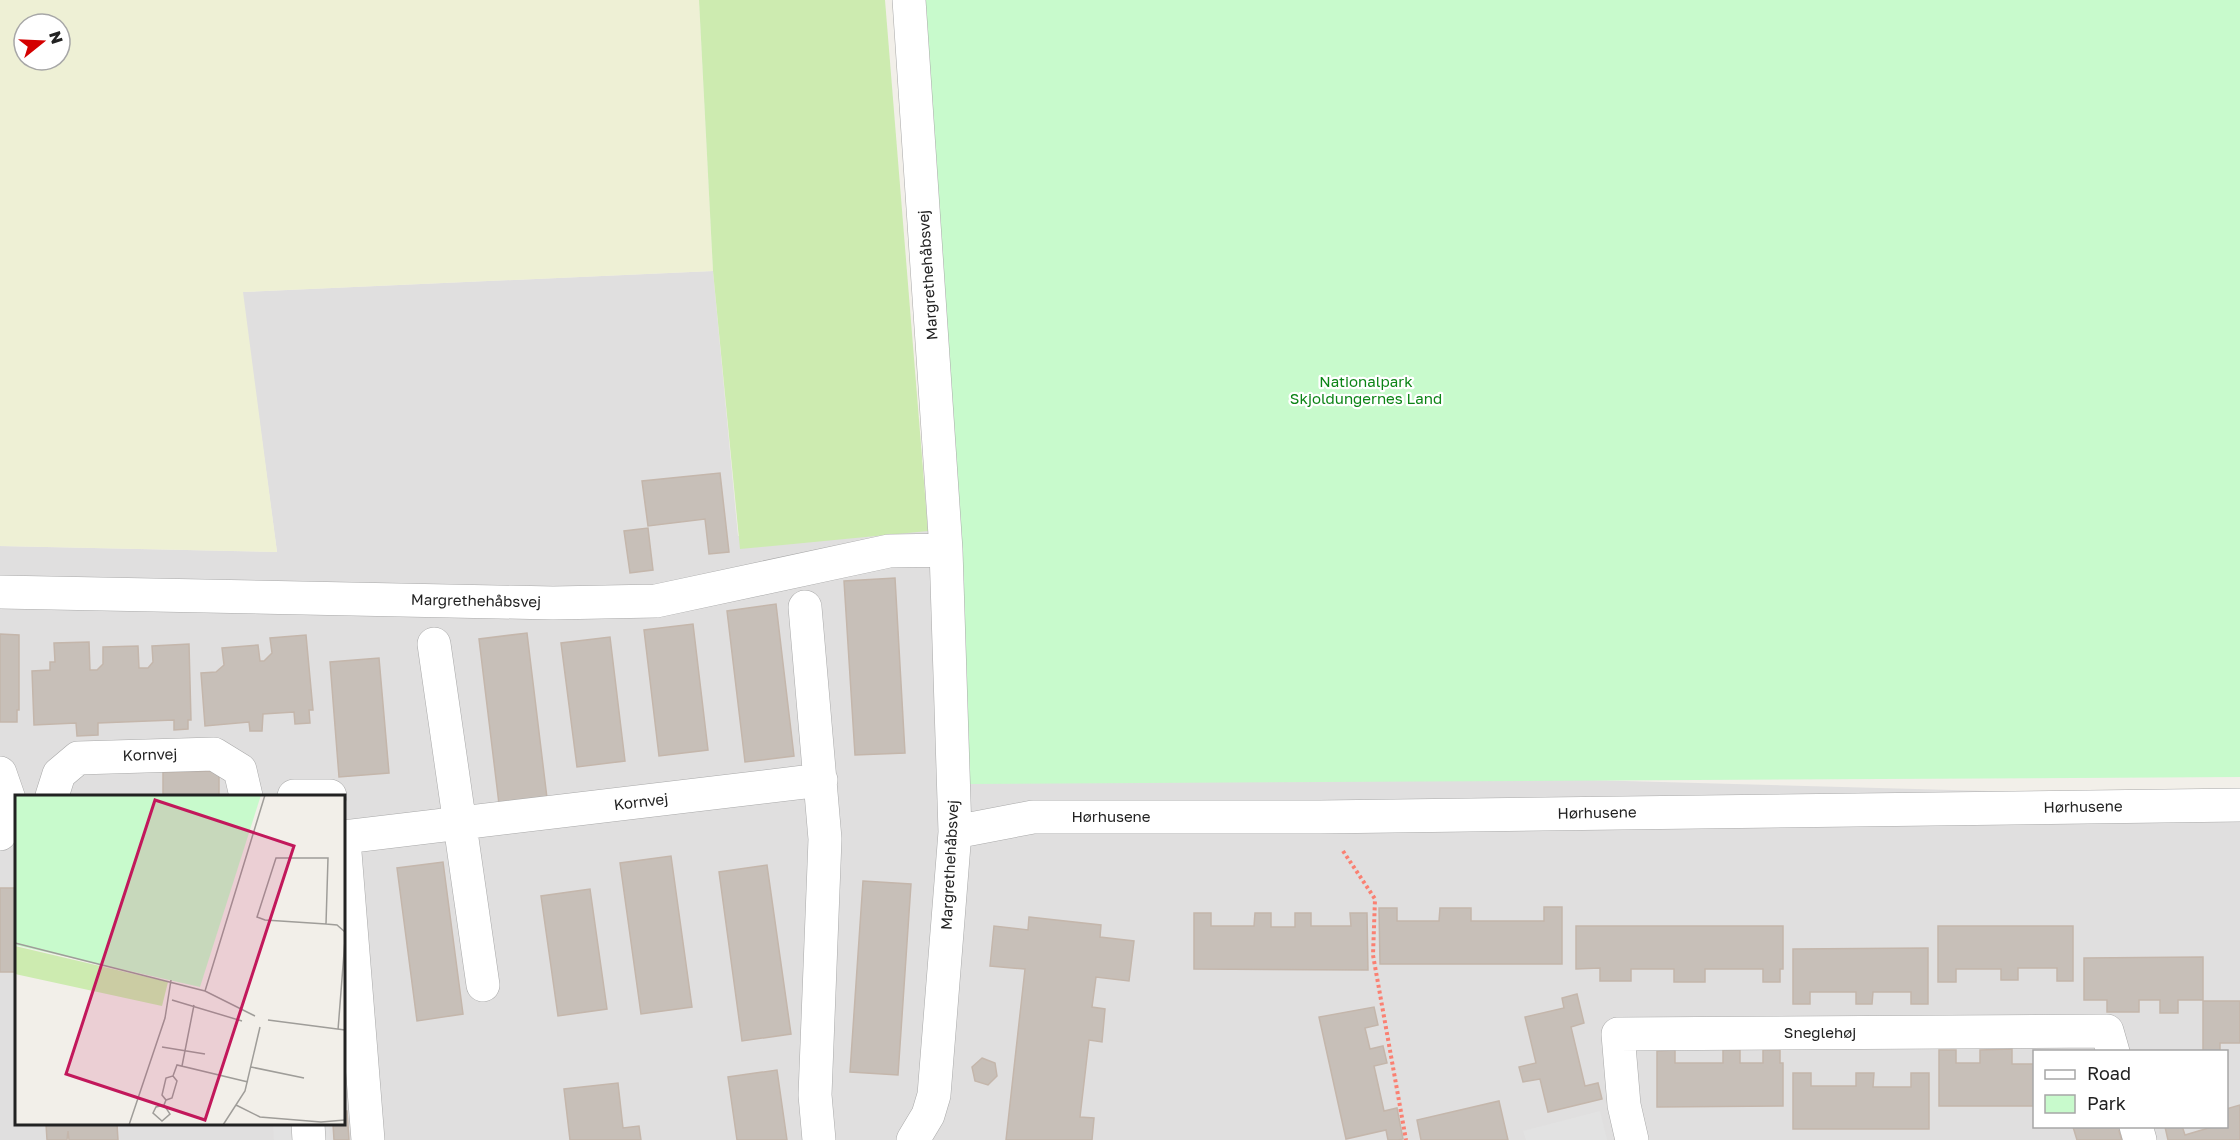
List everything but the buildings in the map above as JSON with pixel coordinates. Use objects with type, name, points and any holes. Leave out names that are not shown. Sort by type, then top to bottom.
[{"type":"street","name":"Margrethehåbsvej","points":[[909,0],[946,550],[955,832],[934,1095],[928,1115],[914,1140]]},
{"type":"street","name":"Margrethehåbsvej","points":[[0,592],[553,603],[656,601],[889,551],[946,550]]},
{"type":"street","points":[[805,607],[825,839],[815,1095],[819,1140]]},
{"type":"street","points":[[434,644],[483,985]]},
{"type":"street","name":"Kornvej","points":[[52,795],[59,774],[78,758],[214,754],[240,770],[246,795]]},
{"type":"street","name":"Kornvej","points":[[345,838],[821,780]]},
{"type":"street","points":[[0,834],[8,791]]},
{"type":"street","name":"Hørhusene","points":[[955,832],[1033,817],[1320,817],[2240,805]]},
{"type":"street","name":"Kornvej","points":[[345,851],[368,1140]]},
{"type":"street","name":"Sneglehøj","points":[[1632,1140],[1624,1104],[1618,1034],[2107,1031],[2112,1050]]},
{"type":"street","points":[[308,1125],[309,1140]]},
{"type":"path","points":[[1320,817],[1375,899],[1372,955],[1406,1140]]},
{"type":"shaded area","points":[[713,271],[738,536],[997,528],[1013,764],[2240,798],[2240,1140],[0,1140],[0,546],[277,552],[242,292]]},
{"type":"shaded area","points":[[1600,1111],[1607,1140],[1526,1140],[1523,1131]]},
{"type":"shaded area","points":[[273,1125],[329,1125],[330,1140],[274,1140]]},
{"type":"green space","points":[[0,0],[699,0],[713,271],[243,292],[277,552],[0,546]]},
{"type":"green space","points":[[699,0],[885,0],[928,531],[740,549],[713,271]]},
{"type":"green space","name":"Nationalpark Skjoldungernes Land","points":[[898,0],[2240,0],[2240,777],[969,784]]}]
